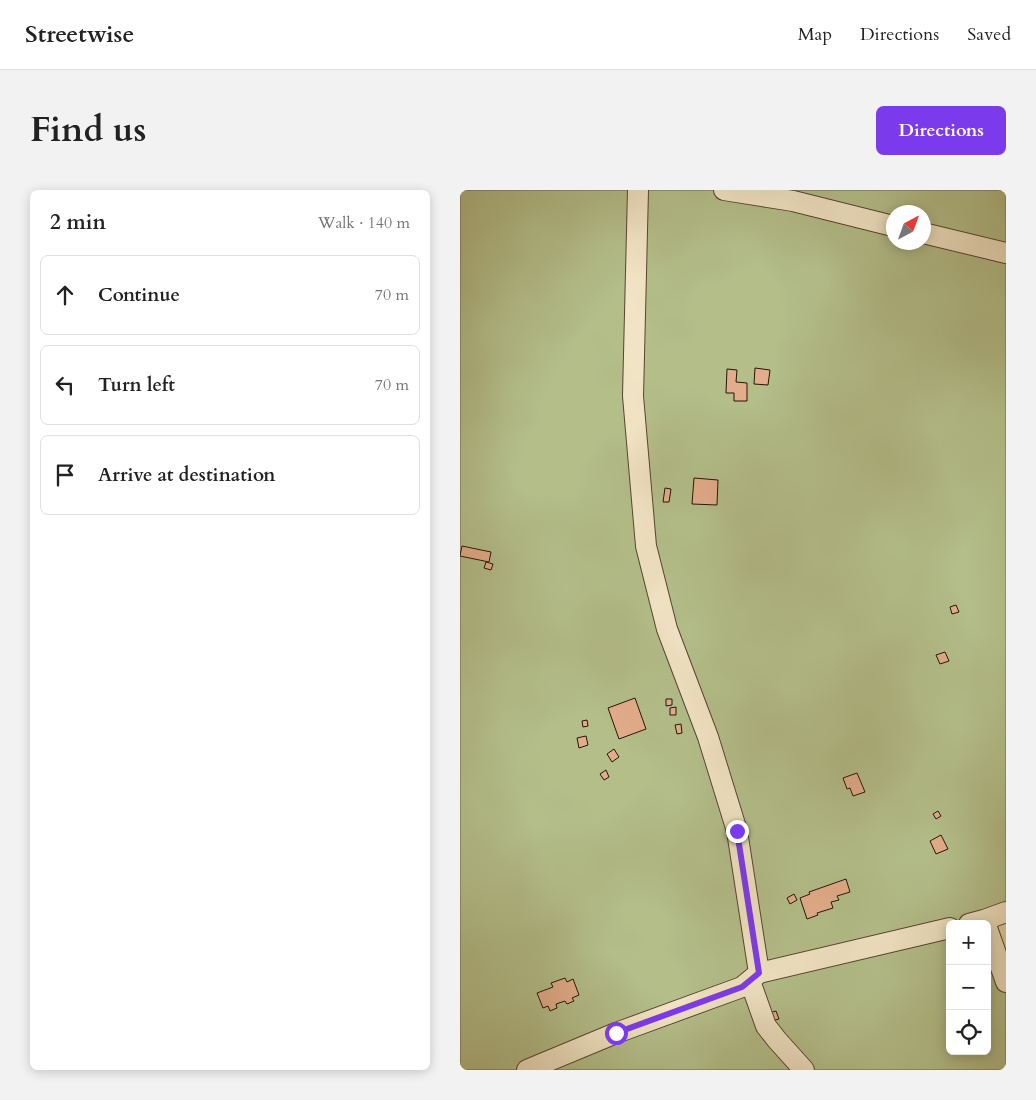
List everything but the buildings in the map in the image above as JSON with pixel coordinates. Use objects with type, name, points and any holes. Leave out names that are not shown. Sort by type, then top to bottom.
[{"type":"street","points":[[638,190],[633,396],[646,546],[668,629],[708,737],[737,831],[755,977],[766,1026],[776,1040],[804,1070]]},
{"type":"street","points":[[724,190],[793,201],[886,224]]},
{"type":"street","points":[[931,235],[1006,253]]},
{"type":"street","points":[[990,920],[1006,912]]},
{"type":"street","points":[[527,1070],[616,1033],[742,987],[755,977],[946,929]]},
{"type":"street","points":[[991,946],[1006,982]]},
{"type":"green space","points":[[460,190],[1006,190],[1006,912],[991,921],[946,920],[946,1055],[991,1055],[991,939],[1006,982],[1006,1070],[460,1070]]},
{"type":"route","points":[[616,1033],[742,987],[759,973],[737,831]]}]
